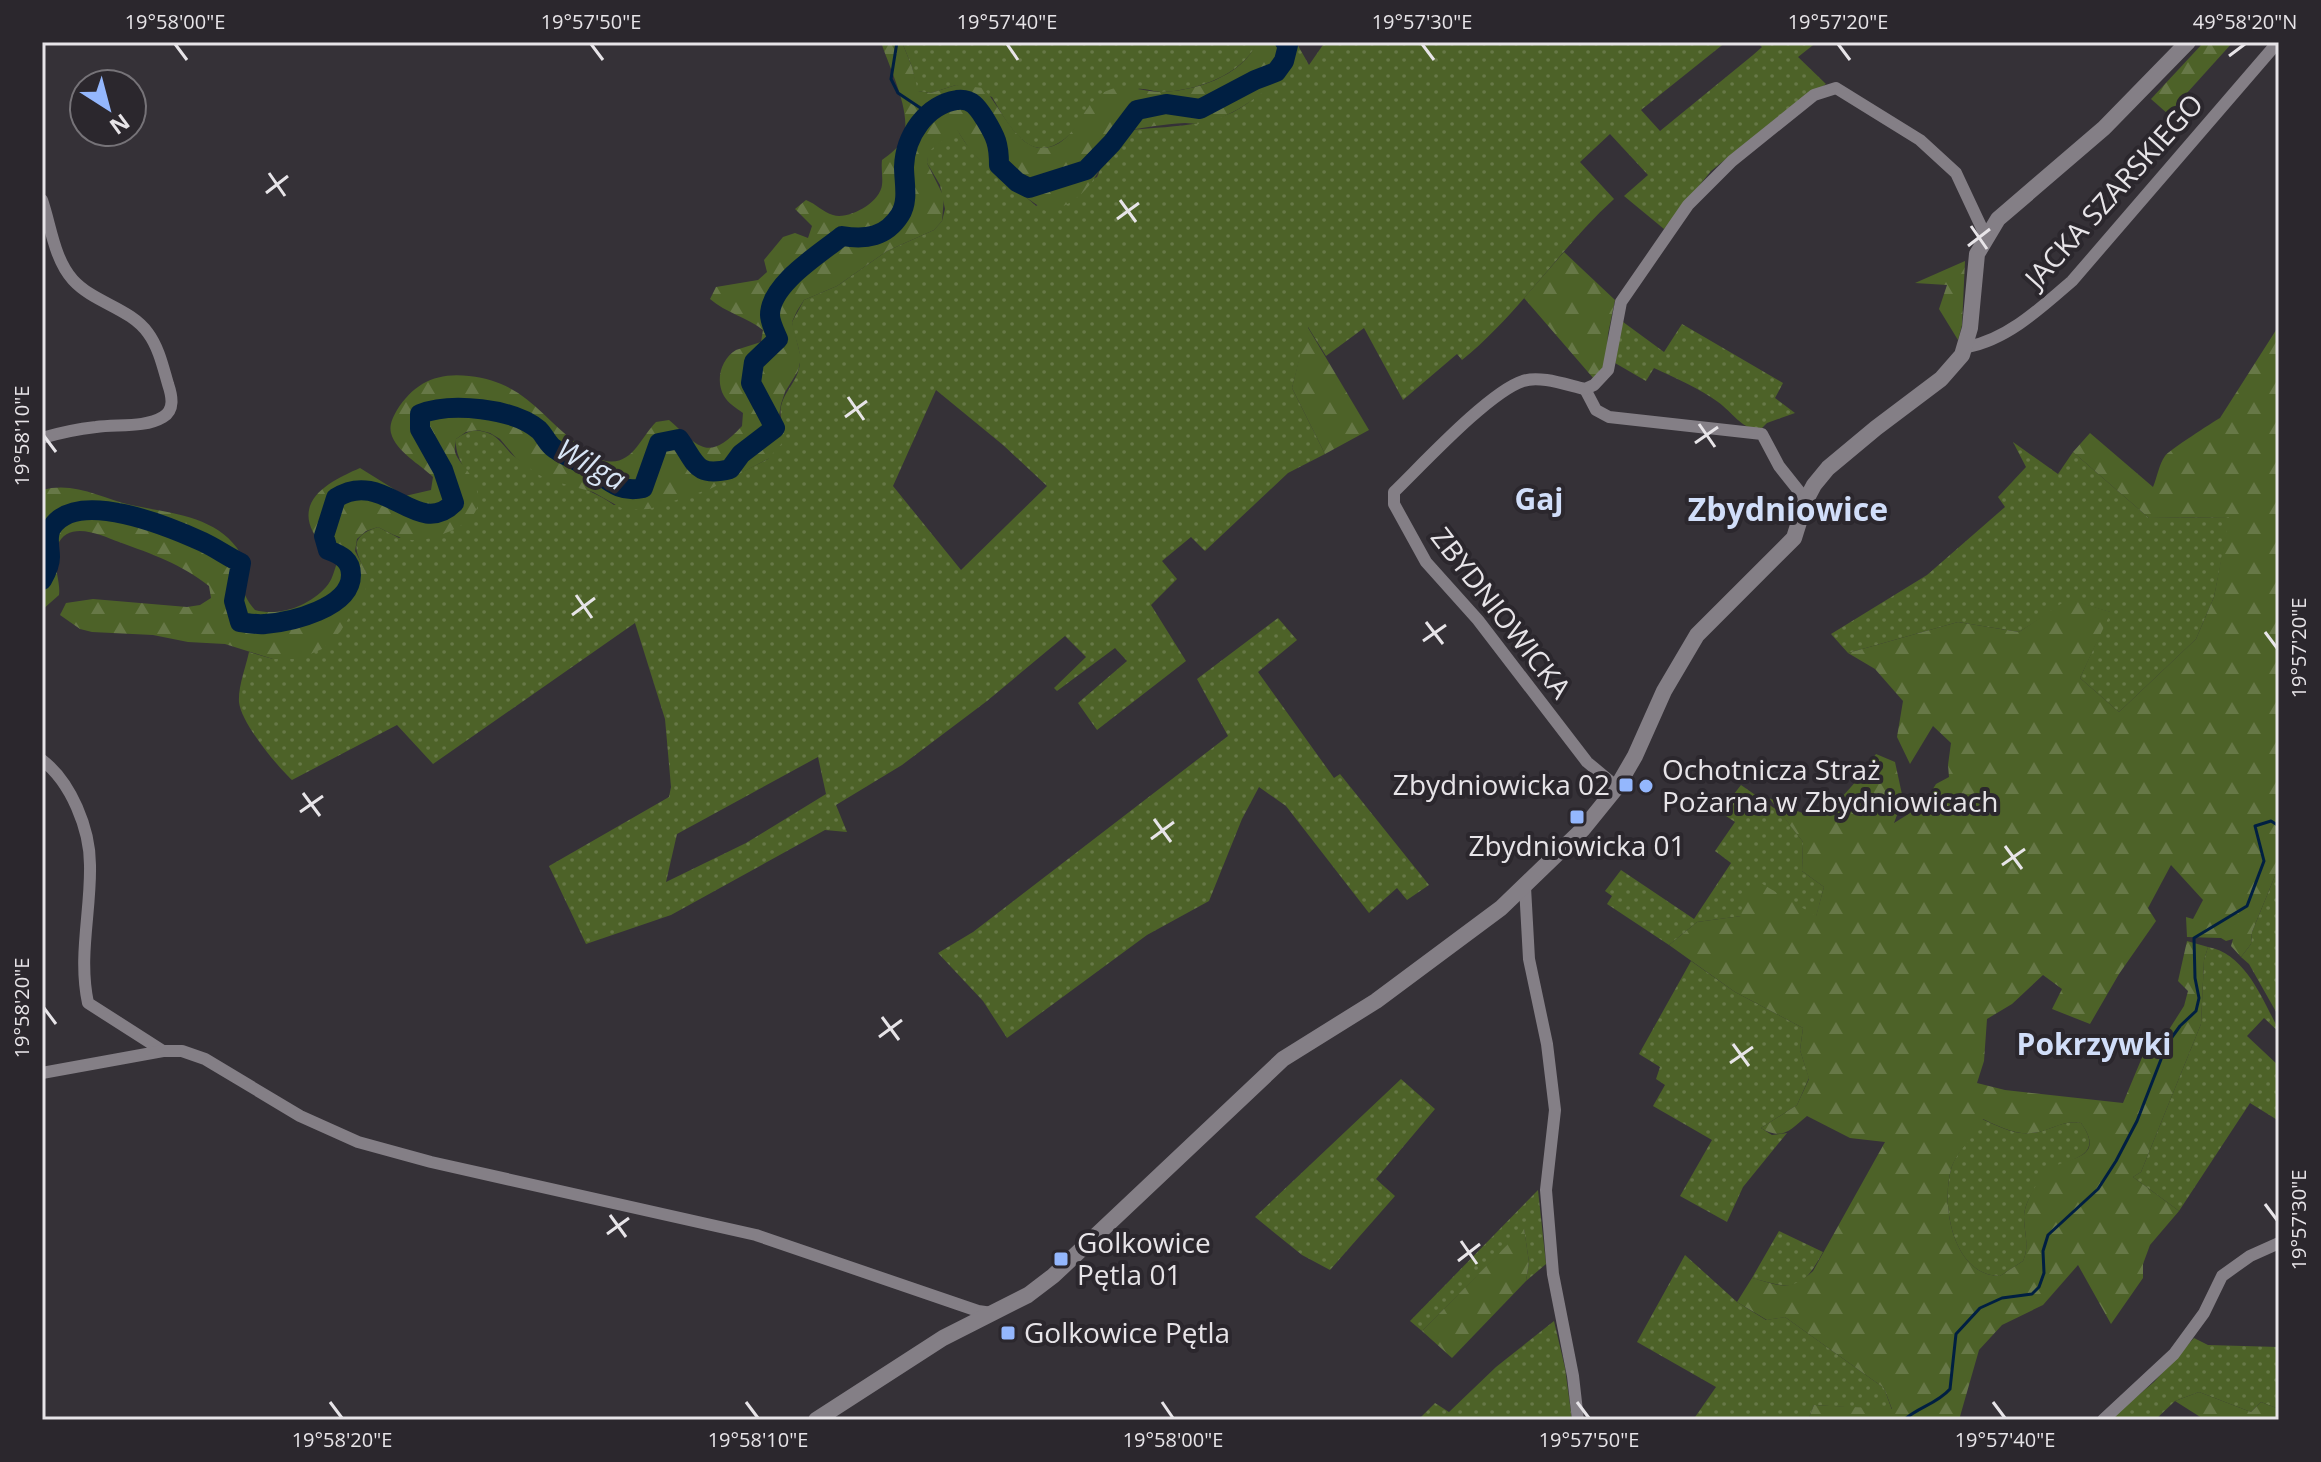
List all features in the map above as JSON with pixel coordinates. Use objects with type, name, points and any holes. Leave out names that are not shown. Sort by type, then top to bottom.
[{"type":"street","points":[[816,1420],[943,1338],[1028,1295],[1063,1267],[1283,1059],[1376,1001],[1501,908],[1583,829],[1617,787],[1635,756],[1664,691],[1697,635],[1794,538],[1814,485],[1828,468],[1941,379],[1967,347],[1977,254],[1998,219],[2104,128],[2188,42]]},
{"type":"street","name":"JACKA SZARSKIEGO","points":[[1967,347],[1983,344],[2038,310],[2072,281],[2278,42]]},
{"type":"street","points":[[1806,500],[1779,466],[1762,434],[1609,417],[1596,410],[1585,389],[1601,379],[1608,370],[1621,302],[1688,205],[1732,161],[1814,95],[1830,88],[1836,88],[1920,140],[1946,163],[1956,173],[1986,237]]},
{"type":"street","points":[[42,200],[56,248],[71,279],[94,298],[133,318],[147,332],[166,377],[172,406],[168,414],[158,420],[96,427],[42,438]]},
{"type":"street","name":"ZBYDNIOWICKA","points":[[1585,389],[1523,380],[1478,412],[1394,492],[1394,504],[1426,562],[1478,620],[1587,762],[1617,787]]},
{"type":"street","points":[[42,760],[68,789],[82,822],[91,863],[82,976],[88,1003],[163,1051]]},
{"type":"street","points":[[1525,887],[1529,959],[1547,1044],[1555,1110],[1546,1190],[1553,1274],[1573,1376],[1578,1420]]},
{"type":"street","points":[[42,1073],[163,1051],[182,1051],[205,1059],[300,1116],[358,1142],[431,1162],[756,1235],[978,1311],[992,1313]]},
{"type":"street","points":[[2103,1420],[2174,1354],[2204,1313],[2222,1276],[2250,1256],[2279,1243]]},
{"type":"green space","points":[[881,42],[902,42],[918,91],[931,93],[956,85],[983,88],[1016,133],[1032,146],[1041,148],[1063,140],[1091,103],[1109,90],[1127,88],[1158,92],[1201,85],[1240,65],[1257,42],[1289,42],[1289,54],[1283,71],[1275,81],[1227,115],[1202,124],[1169,124],[1122,131],[1085,191],[1062,207],[1047,212],[997,177],[970,150],[957,130],[929,151],[927,163],[944,197],[942,221],[934,230],[887,251],[837,286],[804,300],[792,322],[801,358],[798,371],[781,404],[779,416],[784,428],[784,441],[768,459],[710,489],[649,509],[625,510],[593,492],[546,479],[516,458],[500,439],[490,433],[478,430],[466,432],[456,439],[455,450],[478,495],[476,511],[471,518],[454,529],[424,540],[403,538],[378,527],[366,531],[357,539],[355,551],[367,574],[367,586],[362,597],[340,632],[322,649],[299,659],[273,659],[225,644],[80,629],[60,615],[66,603],[93,599],[187,607],[200,605],[211,598],[209,586],[177,566],[155,555],[85,531],[69,533],[57,546],[55,558],[59,595],[42,610],[42,490],[54,488],[87,492],[174,513],[215,528],[239,552],[242,586],[255,610],[284,611],[311,600],[328,585],[337,563],[315,536],[309,520],[309,509],[320,491],[360,468],[405,496],[431,490],[433,477],[398,446],[391,427],[397,410],[411,393],[437,378],[469,376],[504,385],[602,460],[623,459],[656,422],[669,420],[704,447],[720,445],[742,426],[743,413],[728,401],[721,390],[723,364],[736,350],[761,342],[763,330],[710,299],[716,287],[758,280],[767,272],[764,260],[783,237],[795,233],[808,238],[812,226],[795,209],[806,200],[829,214],[839,216],[862,209],[880,192],[882,160],[899,145],[905,128],[903,104]]},
{"type":"green space","points":[[902,42],[1257,44],[1240,65],[1203,84],[1162,92],[1133,90],[1093,103],[1064,139],[1042,148],[1034,147],[1019,136],[992,97],[956,85],[931,93],[917,91]]},
{"type":"green space","points":[[1289,42],[1296,42],[1309,65],[1325,42],[1726,42],[1641,110],[1660,131],[1762,47],[1757,42],[1817,42],[1798,57],[1826,84],[1773,121],[1711,171],[1664,229],[1624,196],[1648,175],[1610,134],[1580,162],[1614,199],[1483,342],[1462,360],[1457,354],[1403,400],[1364,328],[1326,356],[1308,327],[1292,388],[1325,454],[1288,473],[1205,551],[1191,537],[1162,561],[1177,579],[1151,605],[1186,661],[1097,730],[1078,703],[1127,661],[1115,648],[1057,691],[1054,688],[1086,657],[1065,636],[987,701],[902,765],[836,805],[847,832],[825,830],[671,915],[586,944],[549,866],[669,797],[671,787],[665,719],[635,623],[433,764],[397,725],[292,780],[253,732],[239,702],[249,652],[273,659],[367,574],[356,546],[362,535],[378,527],[399,538],[478,498],[458,454],[456,439],[473,431],[490,434],[529,466],[614,505],[742,472],[768,459],[784,428],[781,408],[800,361],[792,322],[804,300],[837,286],[887,251],[934,230],[942,221],[945,209],[940,185],[927,163],[928,151],[957,129],[983,162],[1036,206],[1097,177],[1106,155],[1122,131],[1208,121],[1240,108],[1264,87]],"holes":[[[936,390],[1047,486],[961,570],[893,486]],[[818,757],[826,794],[746,843],[666,882],[677,834]]]},
{"type":"green space","points":[[2204,42],[2233,42],[2168,114],[2151,99]]},
{"type":"green space","points":[[1564,252],[1615,300],[1606,363],[1594,379],[1524,298]]},
{"type":"green space","points":[[1965,261],[1962,325],[1958,340],[1939,309],[1947,285],[1915,283]]},
{"type":"green space","points":[[1619,319],[1664,352],[1682,324],[1783,383],[1775,398],[1795,413],[1767,423],[1759,431],[1742,423],[1703,392],[1654,368],[1646,381],[1615,363]]},
{"type":"green space","points":[[1307,326],[1369,430],[1325,454],[1292,388]]},
{"type":"green space","points":[[2278,327],[2279,866],[2252,932],[2251,944],[2241,957],[2231,946],[2233,939],[2187,937],[2186,917],[2193,919],[2203,900],[2171,865],[2148,908],[2156,921],[2119,974],[2090,1024],[2052,1009],[2062,989],[2043,975],[2012,1004],[1987,1019],[1984,1061],[1977,1083],[2005,1090],[2123,1103],[2146,1048],[2156,1050],[2184,1006],[2188,991],[2178,981],[2187,941],[2208,947],[2204,960],[2201,1024],[2141,1172],[2133,1177],[2179,1211],[2150,1245],[2143,1264],[2143,1278],[2111,1324],[2078,1265],[2043,1305],[2002,1325],[1979,1350],[1959,1420],[1808,1420],[1814,1405],[1892,1409],[1884,1388],[1785,1317],[1767,1320],[1737,1302],[1752,1278],[1777,1285],[1791,1285],[1813,1271],[1885,1142],[1850,1138],[1807,1116],[1781,1134],[1761,1128],[1797,1105],[1809,1079],[1800,1050],[1803,1028],[1735,992],[1669,945],[1697,922],[1741,916],[1744,891],[1759,882],[1816,916],[1824,887],[1802,871],[1803,842],[1769,798],[1796,811],[1811,815],[1820,813],[1848,791],[1876,754],[1895,762],[1903,799],[1894,823],[1923,805],[1936,784],[1949,777],[1951,743],[1933,726],[1910,764],[1897,737],[1903,701],[1875,669],[1848,653],[1958,622],[2019,632],[2068,599],[2111,612],[2080,678],[2119,712],[2196,639],[2214,597],[2229,517],[2149,518],[2073,452],[2090,433],[2153,487],[2165,456],[2220,418]],"holes":[[[1983,1119],[2019,1133],[2081,1123],[2090,1145],[2080,1156],[2053,1167],[2039,1181],[2025,1211],[2023,1261],[2000,1276],[1984,1273],[1971,1264],[1961,1251],[1949,1217],[1952,1166]]]},
{"type":"green space","points":[[2013,442],[2058,474],[2073,452],[2149,518],[2230,517],[2214,597],[2196,639],[2119,712],[2080,678],[2110,612],[2069,600],[2019,632],[1958,622],[1848,653],[1831,634],[1927,575],[2005,507],[1998,497],[2026,467]]},
{"type":"green space","points":[[1278,618],[1297,640],[1258,672],[1334,778],[1340,774],[1429,885],[1407,900],[1397,888],[1369,913],[1286,806],[1259,787],[1242,819],[1209,901],[1147,935],[1007,1038],[983,1001],[938,953],[973,932],[1228,736],[1197,679]]},
{"type":"green space","points":[[1741,785],[1781,813],[1803,842],[1802,871],[1824,887],[1816,917],[1742,916],[1697,922],[1669,945],[1607,904],[1612,896],[1605,891],[1621,870],[1694,919],[1731,863],[1715,851],[1735,822],[1720,812]]},
{"type":"green space","points":[[2279,866],[2279,1017],[2249,964],[2241,957],[2251,944],[2252,932]]},
{"type":"green space","points":[[2208,947],[2221,951],[2243,968],[2279,1030],[2264,1018],[2247,1036],[2279,1066],[2279,1121],[2250,1103],[2179,1211],[2133,1177],[2141,1172],[2201,1024],[2204,960]]},
{"type":"green space","points":[[1691,961],[1735,992],[1803,1028],[1800,1050],[1809,1078],[1797,1105],[1761,1128],[1772,1135],[1787,1133],[1743,1187],[1727,1222],[1680,1196],[1712,1140],[1653,1106],[1665,1085],[1656,1079],[1660,1067],[1639,1054]]},
{"type":"green space","points":[[1401,1079],[1435,1109],[1376,1179],[1395,1196],[1330,1270],[1302,1255],[1255,1217]]},
{"type":"green space","points":[[1982,1119],[2018,1133],[2081,1123],[2088,1136],[2089,1146],[2085,1152],[2050,1171],[2033,1191],[2024,1212],[2026,1244],[2023,1261],[2000,1276],[1984,1273],[1971,1264],[1961,1251],[1949,1217],[1952,1166]]},
{"type":"green space","points":[[1538,1190],[1546,1264],[1526,1281],[1529,1262],[1524,1229],[1422,1331],[1410,1321]]},
{"type":"green space","points":[[1524,1228],[1529,1262],[1526,1281],[1452,1358],[1422,1331]]},
{"type":"green space","points":[[1779,1231],[1823,1252],[1808,1275],[1794,1284],[1777,1284],[1752,1278]]},
{"type":"green space","points":[[1685,1255],[1737,1302],[1766,1320],[1785,1317],[1884,1388],[1892,1410],[1814,1405],[1808,1420],[1693,1420],[1716,1387],[1637,1342]]},
{"type":"green space","points":[[1554,1321],[1565,1368],[1572,1420],[1418,1420],[1435,1403],[1449,1412],[1496,1367]]},
{"type":"green space","points":[[2194,1338],[2208,1345],[2279,1347],[2279,1409],[2261,1402],[2251,1412],[2199,1392],[2175,1401],[2155,1420],[2111,1418],[2154,1382]]},
{"type":"green space","points":[[2199,1392],[2251,1412],[2261,1402],[2279,1409],[2279,1420],[2205,1420],[2175,1401]]},
{"type":"waterway","points":[[897,42],[891,79],[898,93],[928,113]]},
{"type":"waterway","name":"Wilga","points":[[42,580],[49,563],[52,527],[65,516],[82,511],[103,511],[148,520],[203,542],[241,563],[234,601],[240,622],[276,623],[318,611],[341,596],[351,575],[344,559],[328,550],[324,536],[336,498],[353,491],[369,491],[427,513],[440,512],[454,503],[443,470],[420,429],[420,414],[433,410],[481,409],[514,417],[539,430],[559,452],[628,489],[643,488],[659,443],[679,439],[703,470],[730,469],[741,454],[775,428],[751,383],[754,362],[778,339],[770,315],[778,292],[798,271],[842,236],[859,238],[875,235],[894,222],[904,204],[904,167],[908,144],[919,124],[936,108],[957,100],[974,105],[994,136],[999,165],[1017,182],[1029,188],[1086,170],[1137,110],[1166,104],[1200,109],[1276,72],[1284,61],[1288,45],[1285,42]]},
{"type":"waterway","points":[[1904,1420],[1950,1389],[1956,1334],[1980,1308],[2002,1298],[2032,1294],[2039,1287],[2044,1273],[2043,1251],[2048,1235],[2098,1189],[2137,1121],[2167,1044],[2196,1011],[2199,998],[2194,938],[2247,906],[2264,861],[2255,826],[2271,821],[2279,826]]},
{"type":"place","name":"Zbydniowicka 02","points":[[1626,785]]},
{"type":"place","name":"Ochotnicza Straż Pożarna w Zbydniowicach","points":[[1646,786]]},
{"type":"place","name":"Zbydniowicka 01","points":[[1577,817]]},
{"type":"place","name":"Golkowice Pętla 01","points":[[1061,1259]]},
{"type":"place","name":"Golkowice Pętla","points":[[1008,1333]]},
{"type":"district","name":"Gaj","points":[[1539,500]]},
{"type":"district","name":"Zbydniowice","points":[[1788,510]]},
{"type":"district","name":"Pokrzywki","points":[[2094,1045]]}]
